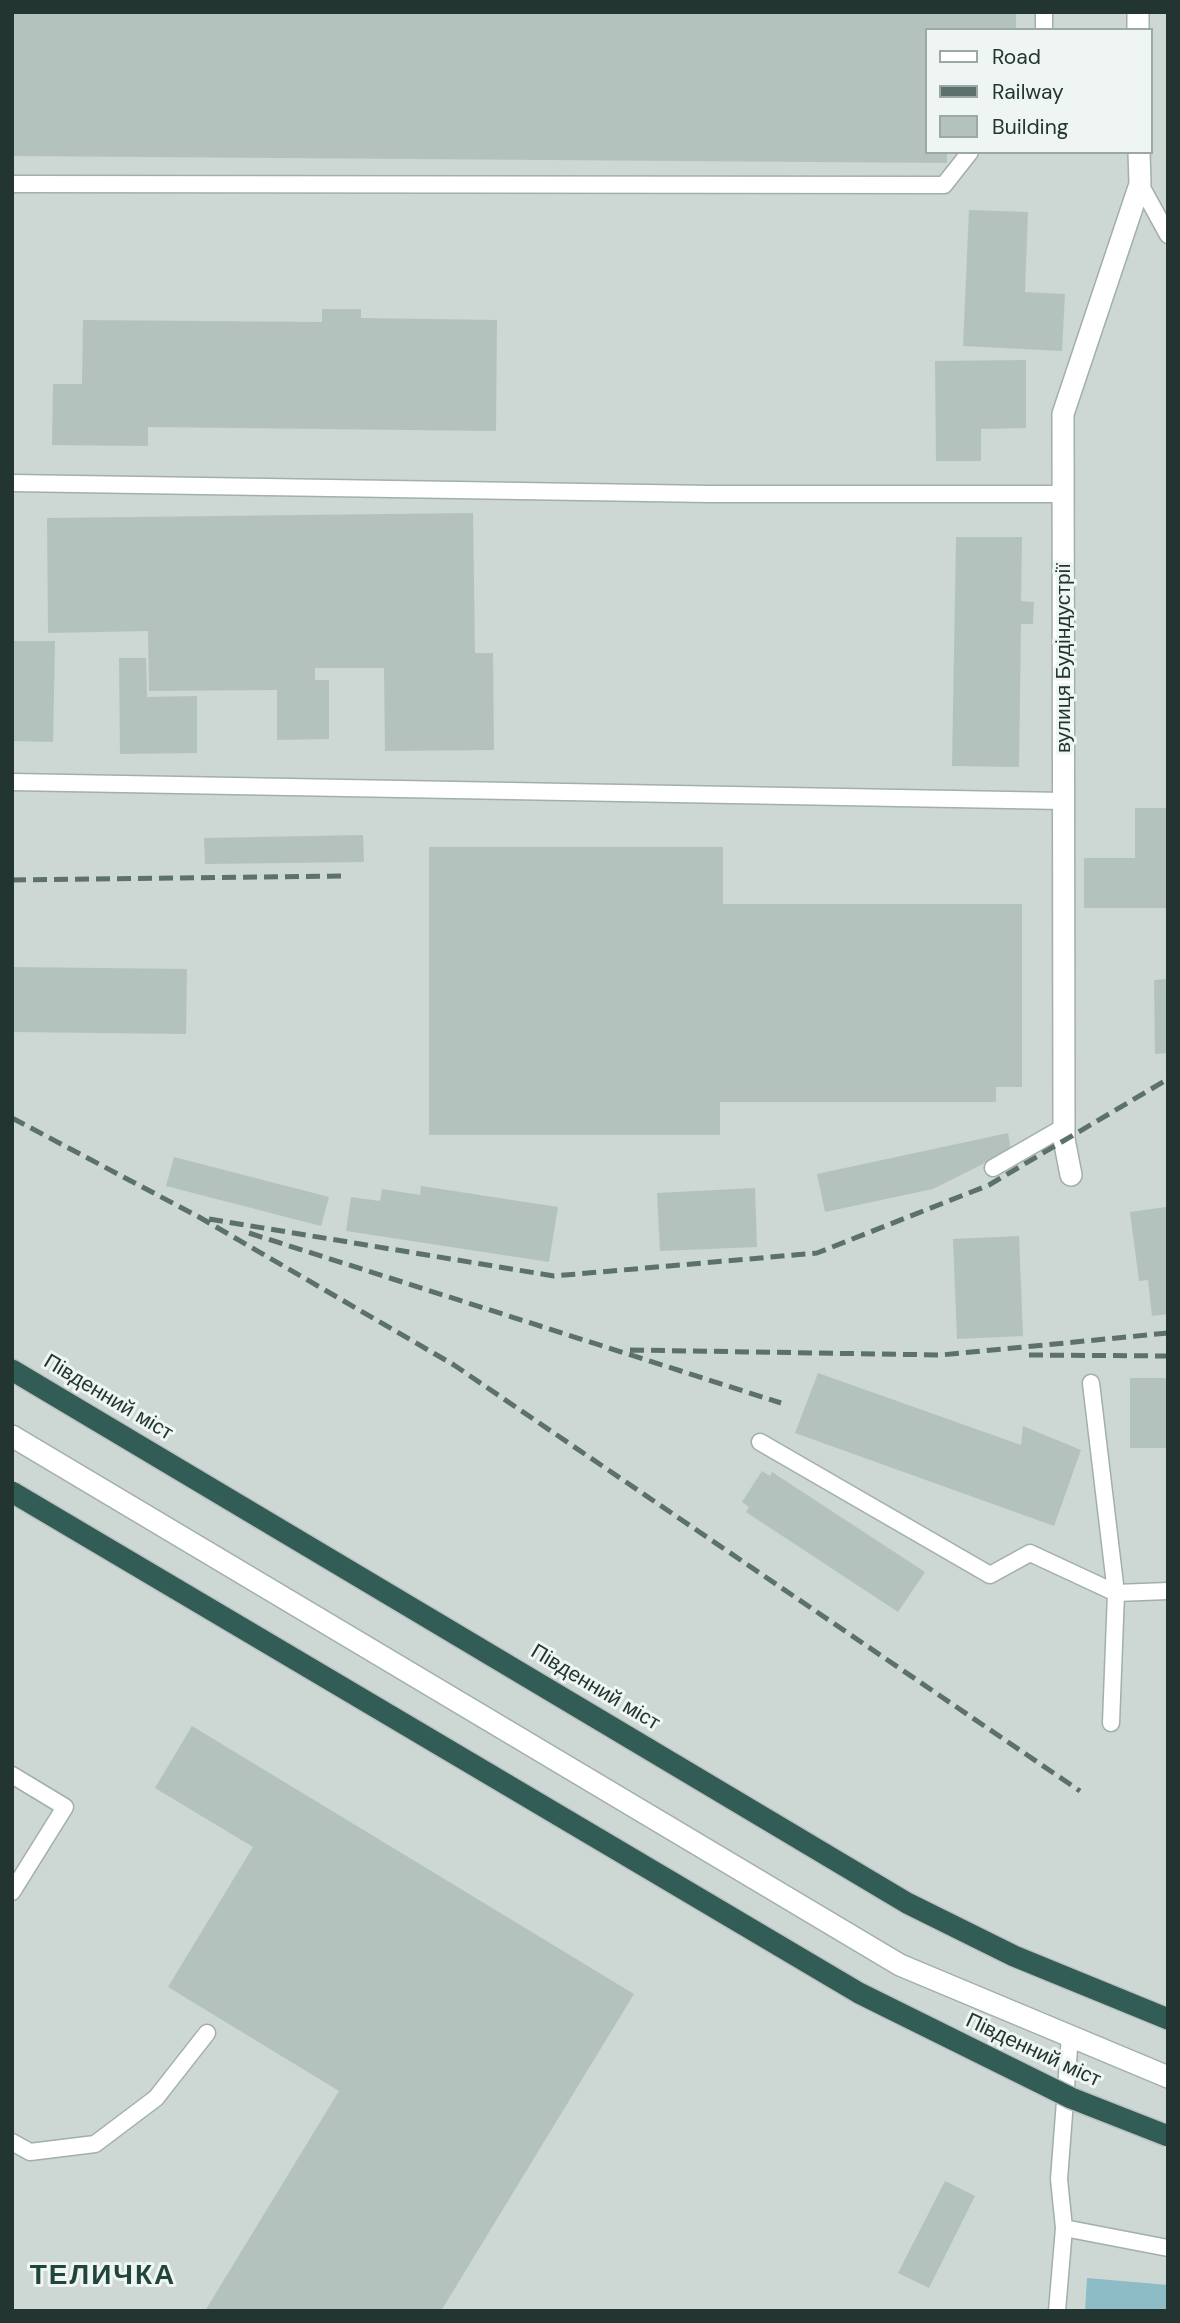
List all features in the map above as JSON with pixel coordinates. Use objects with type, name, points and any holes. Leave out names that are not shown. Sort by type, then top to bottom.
[{"type":"highway","name":"Південний міст","points":[[12,1370],[907,1903],[1014,1956],[1168,2019]]},
{"type":"highway","name":"Південний міст","points":[[12,1492],[859,1993],[1071,2098],[1168,2136]]},
{"type":"street","name":"вулиця Будіндустрії","points":[[1071,1175],[1064,1127],[1063,414],[1140,184],[1139,154]]},
{"type":"street","points":[[12,1436],[900,1965],[1168,2077]]},
{"type":"lane","points":[[12,184],[944,185],[968,154]]},
{"type":"lane","points":[[1140,184],[1168,235]]},
{"type":"lane","points":[[12,484],[710,494],[1063,494]]},
{"type":"lane","points":[[12,782],[1064,801]]},
{"type":"lane","points":[[993,1168],[1064,1127]]},
{"type":"lane","points":[[1091,1383],[1116,1592],[1111,1723]]},
{"type":"lane","points":[[760,1442],[990,1575],[1030,1553],[1116,1592],[1168,1591]]},
{"type":"lane","points":[[12,1775],[65,1807],[12,1892]]},
{"type":"lane","points":[[12,2142],[30,2152],[94,2144],[156,2098],[207,2033]]},
{"type":"lane","points":[[1057,2311],[1064,2228],[1059,2179],[1070,2036]]},
{"type":"lane","points":[[1064,2228],[1168,2248]]},
{"type":"shaded area","points":[[12,12],[1168,12],[1168,2311],[12,2311]]},
{"type":"water","points":[[1087,2278],[1168,2285],[1168,2311],[1085,2311]]},
{"type":"building","points":[[12,12],[1016,12],[1016,28],[925,28],[925,154],[947,154],[947,163],[12,156]]},
{"type":"building","points":[[969,210],[1028,212],[1025,292],[1065,294],[1062,351],[963,346]]},
{"type":"building","points":[[322,309],[361,309],[361,318],[497,320],[496,431],[148,427],[148,446],[52,445],[53,384],[82,384],[83,320],[322,322]]},
{"type":"building","points":[[1026,360],[1026,428],[981,429],[981,461],[936,461],[935,361]]},
{"type":"building","points":[[473,513],[475,653],[493,653],[494,750],[385,751],[384,668],[315,668],[315,680],[329,680],[329,739],[277,740],[277,690],[149,691],[148,631],[48,633],[47,518]]},
{"type":"building","points":[[956,537],[1022,537],[1021,601],[1034,602],[1033,624],[1021,624],[1019,767],[952,766]]},
{"type":"building","points":[[12,641],[55,641],[53,742],[12,741]]},
{"type":"building","points":[[119,658],[146,658],[147,697],[197,696],[197,753],[120,754]]},
{"type":"building","points":[[1135,808],[1168,808],[1168,908],[1084,908],[1084,858],[1135,858]]},
{"type":"building","points":[[363,835],[364,862],[205,864],[204,838]]},
{"type":"building","points":[[429,847],[723,847],[723,904],[1022,904],[1022,1087],[996,1087],[996,1102],[720,1102],[720,1135],[429,1135]]},
{"type":"building","points":[[12,967],[187,969],[186,1034],[12,1032]]},
{"type":"building","points":[[1168,979],[1168,1053],[1155,1054],[1154,980]]},
{"type":"building","points":[[1008,1133],[1011,1150],[933,1189],[825,1212],[817,1174]]},
{"type":"building","points":[[174,1157],[329,1197],[321,1226],[166,1186]]},
{"type":"building","points":[[421,1186],[558,1207],[549,1262],[346,1231],[351,1197],[380,1201],[382,1189],[420,1195]]},
{"type":"building","points":[[755,1188],[757,1247],[660,1251],[657,1193]]},
{"type":"building","points":[[1166,1207],[1168,1314],[1152,1316],[1148,1280],[1139,1281],[1130,1212]]},
{"type":"building","points":[[1019,1236],[1023,1336],[957,1339],[953,1239]]},
{"type":"building","points":[[818,1373],[1021,1445],[1023,1426],[1081,1450],[1054,1526],[795,1433]]},
{"type":"building","points":[[1130,1378],[1168,1378],[1168,1448],[1130,1448]]},
{"type":"building","points":[[762,1471],[770,1476],[772,1472],[925,1572],[898,1612],[746,1512],[749,1507],[742,1502]]},
{"type":"building","points":[[192,1726],[634,1994],[441,2311],[205,2311],[339,2091],[168,1987],[253,1847],[155,1788]]},
{"type":"building","points":[[945,2181],[975,2196],[929,2288],[898,2273]]},
{"type":"railway","points":[[12,880],[343,876]]},
{"type":"railway","points":[[209,1219],[554,1276],[817,1253],[989,1185],[1168,1079]]},
{"type":"railway","points":[[12,1118],[199,1217],[454,1365],[1080,1791]]},
{"type":"railway","points":[[249,1233],[781,1403]]},
{"type":"railway","points":[[630,1350],[941,1355],[1168,1333]]},
{"type":"railway","points":[[1029,1355],[1168,1356]]},
{"type":"district","name":"ТЕЛИЧКА","points":[[103,2277]]}]
